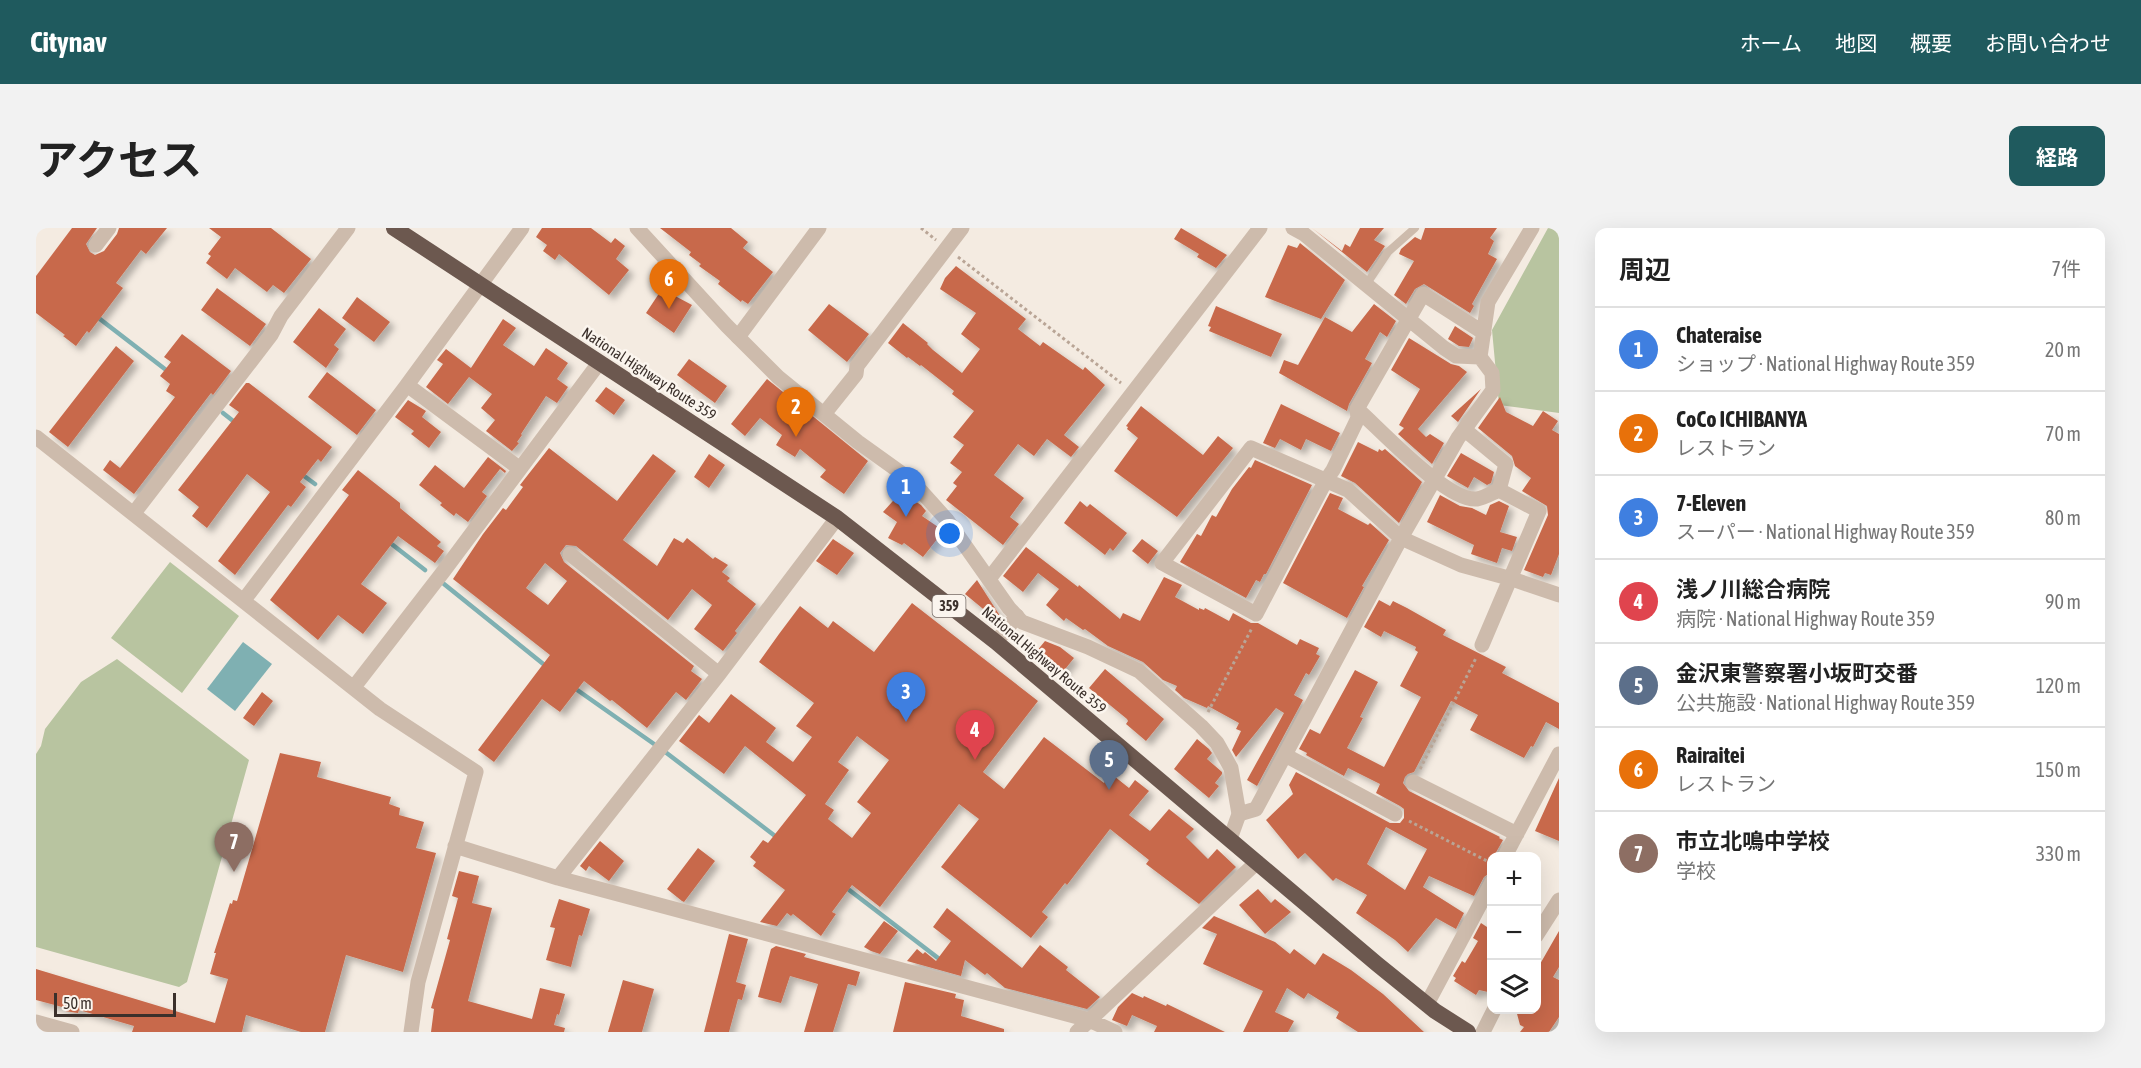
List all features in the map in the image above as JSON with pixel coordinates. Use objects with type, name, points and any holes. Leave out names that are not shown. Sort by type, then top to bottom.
[{"type":"highway","name":"National Highway Route 359","points":[[393,228],[837,518],[996,642],[1427,1004],[1468,1032]]},
{"type":"street","points":[[96,245],[109,228]]},
{"type":"street","points":[[134,513],[271,335],[281,316],[348,228]]},
{"type":"street","points":[[244,600],[407,385],[522,228]]},
{"type":"street","points":[[637,228],[778,377],[910,480],[947,520],[1022,622],[1088,647],[1139,671],[1201,726],[1217,743],[1232,768],[1239,814],[1230,839]]},
{"type":"street","points":[[738,337],[819,228]]},
{"type":"street","points":[[824,414],[856,374],[857,366],[963,228]]},
{"type":"street","points":[[989,579],[1260,228]]},
{"type":"street","points":[[1293,228],[1304,234],[1444,348],[1456,356],[1480,357]]},
{"type":"street","points":[[1239,814],[1256,809],[1401,538],[1465,430],[1493,390],[1492,373],[1480,357],[1488,302],[1532,228]]},
{"type":"street","points":[[1484,333],[1423,294],[1357,409],[1358,418],[1333,470],[1326,480],[1256,614],[1162,563],[1251,448],[1326,480],[1348,490],[1401,538],[1461,565],[1512,579],[1559,596]]},
{"type":"street","points":[[354,687],[599,363]]},
{"type":"street","points":[[407,385],[519,468]]},
{"type":"street","points":[[1357,409],[1435,480],[1451,491],[1477,499],[1499,490],[1539,510],[1512,579],[1482,645]]},
{"type":"street","points":[[1465,430],[1506,464],[1499,490]]},
{"type":"street","points":[[36,436],[380,709],[476,772],[418,982],[411,1032]]},
{"type":"street","points":[[558,878],[719,674],[837,518]]},
{"type":"street","points":[[570,554],[719,674]]},
{"type":"street","points":[[996,642],[1017,616]]},
{"type":"street","points":[[1507,852],[1559,754]]},
{"type":"street","points":[[1285,755],[1395,814]]},
{"type":"street","points":[[1413,782],[1517,834]]},
{"type":"street","points":[[455,846],[558,878],[1089,1020],[1116,1032]]},
{"type":"street","points":[[1077,1032],[1257,862]]},
{"type":"street","points":[[1427,1004],[1487,890]]},
{"type":"street","points":[[1541,928],[1559,900]]},
{"type":"street","points":[[1483,1032],[1492,1014]]},
{"type":"street","points":[[36,1022],[72,1032]]},
{"type":"lane","points":[[1366,285],[1388,252],[1415,228]]},
{"type":"path","points":[[921,228],[1133,392]]},
{"type":"path","points":[[1201,726],[1255,622],[1256,614]]},
{"type":"path","points":[[1413,782],[1482,645]]},
{"type":"path","points":[[1395,814],[1487,861]]},
{"type":"green space","points":[[1548,228],[1559,228],[1559,413],[1499,405],[1492,330]]},
{"type":"green space","points":[[170,562],[239,616],[182,693],[111,638]]},
{"type":"green space","points":[[117,659],[249,760],[187,982],[179,987],[36,947],[36,754],[41,746],[45,729],[81,682]]},
{"type":"water","points":[[243,642],[272,664],[235,711],[207,689]]},
{"type":"building","points":[[72,228],[97,228],[86,244],[90,252],[95,255],[104,251],[119,228],[167,228],[146,254],[141,250],[116,283],[123,288],[89,333],[87,331],[76,346],[36,313],[36,276]]},
{"type":"building","points":[[209,228],[271,228],[311,259],[284,293],[273,285],[267,292],[235,268],[227,279],[206,263],[211,256],[208,254],[221,237]]},
{"type":"building","points":[[542,228],[591,228],[611,243],[615,238],[625,246],[616,259],[629,270],[609,295],[559,254],[555,260],[543,251],[547,245],[536,237]]},
{"type":"building","points":[[660,228],[731,228],[748,242],[743,248],[773,272],[748,304],[742,300],[741,302],[718,284],[720,281],[699,266],[701,264],[689,255],[691,252]]},
{"type":"building","points":[[1181,228],[1227,255],[1216,268],[1197,257],[1199,254],[1174,239]]},
{"type":"building","points":[[1312,228],[1342,251],[1345,244],[1350,247],[1360,228],[1384,228],[1374,240],[1385,246],[1367,272]]},
{"type":"building","points":[[1425,228],[1497,228],[1490,238],[1494,241],[1488,254],[1497,259],[1472,304],[1474,306],[1470,313],[1424,284],[1415,289],[1406,304],[1394,295],[1414,261],[1399,254],[1401,249],[1415,237],[1421,240]]},
{"type":"building","points":[[1300,243],[1345,280],[1321,319],[1265,297],[1288,245],[1297,248]]},
{"type":"building","points":[[956,266],[1026,319],[1018,329],[1040,346],[1043,342],[1083,370],[1085,367],[1105,385],[1064,435],[1079,447],[1071,457],[1047,439],[1034,456],[1018,444],[994,475],[1024,498],[1010,517],[1019,524],[1003,545],[946,500],[957,486],[953,483],[962,472],[950,463],[964,445],[953,437],[974,411],[952,394],[954,391],[888,343],[903,323],[962,373],[980,349],[961,334],[976,313],[940,289],[945,278]]},
{"type":"building","points":[[217,288],[266,324],[250,346],[201,310]]},
{"type":"building","points":[[662,289],[692,305],[674,333],[646,313]]},
{"type":"building","points":[[357,297],[390,322],[374,342],[342,318]]},
{"type":"building","points":[[829,304],[869,334],[847,362],[808,330]]},
{"type":"building","points":[[1374,304],[1396,321],[1387,337],[1380,332],[1365,359],[1372,363],[1347,411],[1279,373],[1284,360],[1298,365],[1325,317],[1352,332]]},
{"type":"building","points":[[1216,306],[1282,334],[1271,357],[1209,331],[1211,327],[1208,326]]},
{"type":"building","points":[[319,308],[346,329],[334,345],[339,349],[326,368],[293,342]]},
{"type":"building","points":[[503,319],[516,328],[503,345],[534,366],[546,348],[568,363],[557,379],[568,387],[557,403],[546,396],[512,451],[486,431],[495,420],[481,408],[492,394],[469,377],[448,404],[426,387],[443,364],[437,360],[446,349],[471,368]]},
{"type":"building","points":[[1455,326],[1473,338],[1469,347],[1459,346],[1448,339]]},
{"type":"building","points":[[182,334],[231,371],[213,395],[211,393],[134,494],[103,470],[110,460],[120,468],[175,397],[166,391],[170,384],[160,376],[171,362],[164,357]]},
{"type":"building","points":[[1409,338],[1467,372],[1418,429],[1426,437],[1430,434],[1444,443],[1432,464],[1398,434],[1404,428],[1399,425],[1420,389],[1391,370]]},
{"type":"building","points":[[116,346],[134,361],[68,447],[49,432]]},
{"type":"building","points":[[689,359],[727,386],[715,403],[677,375]]},
{"type":"building","points":[[327,372],[376,410],[357,435],[308,397]]},
{"type":"building","points":[[767,379],[868,461],[844,494],[820,477],[826,470],[800,449],[795,457],[776,445],[782,435],[760,418],[745,436],[731,424]]},
{"type":"building","points":[[246,383],[332,447],[321,462],[318,459],[300,482],[306,487],[291,507],[288,505],[235,575],[218,561],[270,492],[247,474],[207,528],[192,516],[199,507],[178,490],[239,412],[229,405]]},
{"type":"building","points":[[606,387],[625,400],[614,415],[595,401]]},
{"type":"building","points":[[1481,389],[1458,422],[1451,416]]},
{"type":"building","points":[[1500,397],[1506,412],[1533,426],[1543,411],[1558,421],[1552,430],[1559,434],[1559,554],[1551,575],[1545,573],[1543,577],[1524,570],[1548,515],[1547,506],[1522,491],[1531,478],[1515,466],[1512,456],[1478,428]]},
{"type":"building","points":[[408,400],[426,411],[422,417],[441,432],[429,448],[411,434],[414,431],[395,417]]},
{"type":"building","points":[[1281,404],[1340,433],[1331,451],[1306,439],[1301,450],[1280,439],[1275,448],[1263,443]]},
{"type":"building","points":[[1141,406],[1203,455],[1218,436],[1233,448],[1177,517],[1114,471],[1138,438],[1126,426]]},
{"type":"building","points":[[1358,442],[1378,452],[1379,449],[1382,451],[1385,449],[1422,482],[1399,523],[1355,483],[1341,476]]},
{"type":"building","points":[[549,448],[617,501],[653,454],[676,471],[623,540],[657,566],[674,538],[683,543],[687,538],[713,559],[715,557],[728,565],[722,572],[730,578],[727,581],[756,604],[723,651],[694,629],[712,605],[692,589],[668,620],[576,546],[566,545],[560,553],[564,562],[694,666],[691,671],[702,679],[686,700],[676,692],[647,728],[584,681],[560,712],[542,699],[494,762],[478,750],[550,655],[453,579],[483,534],[503,508],[506,510],[523,487],[520,485]],"holes":[[[545,563],[567,581],[548,605],[526,588]]]},
{"type":"building","points":[[1461,453],[1494,472],[1491,483],[1487,485],[1474,477],[1468,488],[1447,476]]},
{"type":"building","points":[[709,454],[725,465],[709,488],[694,477]]},
{"type":"building","points":[[488,457],[506,471],[505,473],[500,469],[482,492],[487,496],[468,522],[456,513],[454,516],[419,485],[435,465],[464,488]]},
{"type":"building","points":[[1255,460],[1312,485],[1266,574],[1260,582],[1256,580],[1246,598],[1180,562],[1197,534],[1201,536],[1212,515],[1216,517],[1232,489],[1249,467],[1251,468]]},
{"type":"building","points":[[358,470],[400,503],[400,508],[441,542],[437,546],[444,551],[435,563],[398,536],[361,584],[387,603],[363,634],[338,615],[318,640],[270,600],[349,495],[342,490]]},
{"type":"building","points":[[901,492],[921,505],[926,511],[922,516],[941,529],[936,537],[938,538],[923,557],[904,543],[902,545],[888,538],[897,522],[883,512]]},
{"type":"building","points":[[1330,493],[1343,498],[1338,509],[1368,525],[1370,523],[1389,540],[1362,586],[1364,587],[1347,618],[1283,583]]},
{"type":"building","points":[[1440,495],[1460,506],[1472,508],[1486,515],[1490,505],[1499,501],[1509,506],[1500,532],[1517,537],[1512,551],[1502,548],[1497,563],[1471,554],[1474,545],[1427,522]]},
{"type":"building","points":[[1080,501],[1087,507],[1090,504],[1127,533],[1113,551],[1110,548],[1105,555],[1064,523]]},
{"type":"building","points":[[833,539],[854,553],[837,575],[816,561]]},
{"type":"building","points":[[1142,539],[1158,551],[1148,564],[1132,551]]},
{"type":"building","points":[[1026,547],[1078,587],[1079,585],[1120,619],[1123,613],[1140,621],[1164,577],[1182,585],[1175,597],[1199,610],[1199,608],[1204,610],[1205,608],[1229,621],[1233,613],[1251,623],[1258,623],[1297,645],[1300,639],[1319,648],[1316,654],[1320,656],[1309,675],[1306,673],[1294,695],[1303,700],[1257,786],[1247,780],[1284,713],[1276,708],[1236,757],[1232,750],[1241,731],[1236,729],[1239,723],[1208,706],[1207,708],[1184,698],[1175,690],[1177,686],[1163,680],[1143,662],[1108,646],[1066,618],[1064,621],[1046,605],[1059,589],[1038,573],[1023,592],[1003,576]]},
{"type":"building","points":[[977,580],[1002,619],[999,622],[965,594]]},
{"type":"building","points":[[1379,600],[1390,606],[1393,601],[1446,630],[1443,635],[1506,667],[1502,673],[1559,703],[1559,729],[1546,722],[1533,747],[1531,746],[1524,758],[1470,730],[1478,715],[1451,701],[1414,772],[1405,777],[1403,783],[1409,791],[1503,840],[1496,852],[1487,852],[1487,875],[1474,896],[1429,876],[1423,887],[1464,913],[1456,929],[1436,918],[1408,952],[1395,940],[1356,913],[1367,895],[1336,878],[1333,881],[1305,853],[1298,859],[1266,820],[1293,794],[1289,785],[1296,772],[1390,823],[1400,823],[1404,818],[1404,809],[1376,793],[1380,784],[1348,768],[1344,776],[1299,749],[1310,729],[1320,734],[1355,670],[1378,682],[1347,748],[1384,767],[1421,697],[1400,686],[1418,652],[1415,650],[1416,647],[1384,631],[1381,637],[1364,627]],"holes":[[[1386,827],[1427,849],[1405,890],[1367,864]]]},
{"type":"building","points":[[912,603],[1038,701],[983,772],[1004,789],[1044,737],[1104,783],[1108,777],[1111,779],[1114,776],[1129,788],[1135,780],[1149,791],[1129,815],[1150,831],[1169,809],[1194,829],[1186,837],[1208,859],[1217,849],[1236,867],[1199,904],[1146,864],[1149,860],[1110,829],[1067,885],[1065,883],[1042,912],[1048,917],[1031,938],[941,867],[979,819],[959,804],[880,907],[852,885],[832,912],[836,914],[821,936],[793,914],[791,916],[787,913],[777,926],[760,922],[785,890],[753,866],[756,862],[750,857],[763,840],[768,843],[806,795],[745,746],[724,774],[679,741],[699,715],[709,723],[731,694],[776,728],[766,742],[793,762],[812,737],[796,726],[814,703],[759,662],[800,606],[828,628],[833,621],[874,652]],"holes":[[[857,736],[889,760],[857,802],[871,813],[852,838],[828,819],[834,810],[825,804],[849,770],[838,762]]]},
{"type":"building","points":[[1045,641],[1060,647],[1074,658],[1062,673],[1036,652]]},
{"type":"building","points":[[1105,669],[1164,719],[1146,741],[1126,724],[1127,719],[1089,688]]},
{"type":"building","points":[[262,692],[273,701],[254,726],[243,718]]},
{"type":"building","points":[[1197,739],[1212,753],[1207,759],[1222,772],[1215,783],[1219,786],[1209,798],[1174,769]]},
{"type":"building","points":[[280,753],[321,762],[317,777],[391,797],[389,804],[400,808],[399,815],[424,822],[416,848],[436,853],[403,972],[346,955],[325,1032],[301,1032],[246,1015],[242,1032],[132,1032],[134,1026],[79,1010],[78,1013],[65,1011],[66,1008],[36,1000],[36,969],[215,1023],[228,979],[210,974],[216,953],[214,953],[230,903],[232,904],[233,900],[237,901]]},
{"type":"building","points":[[1559,778],[1559,841],[1535,831]]},
{"type":"building","points":[[600,841],[624,861],[609,881],[589,866],[586,871],[580,866]]},
{"type":"building","points":[[698,848],[715,861],[684,902],[667,889]]},
{"type":"building","points":[[459,871],[479,876],[472,903],[492,908],[468,1001],[532,1019],[540,988],[565,994],[554,1025],[565,1028],[564,1032],[431,1032],[434,1009],[431,1008],[450,940],[447,939],[458,898],[452,896]]},
{"type":"building","points":[[1258,889],[1271,903],[1275,899],[1291,912],[1265,934],[1239,905]]},
{"type":"building","points":[[559,899],[590,909],[582,936],[579,935],[571,967],[546,960],[555,928],[550,927]]},
{"type":"building","points":[[947,908],[1022,968],[1040,945],[1068,967],[1066,970],[1100,997],[1087,1009],[1005,988],[987,973],[985,975],[965,960],[961,976],[907,961],[917,949],[936,961],[951,941],[933,927]]},
{"type":"building","points":[[1214,916],[1275,942],[1290,954],[1294,949],[1315,965],[1323,953],[1383,994],[1424,1032],[1358,1032],[1336,1018],[1339,1012],[1308,993],[1304,999],[1287,988],[1275,1012],[1294,1021],[1288,1032],[1243,1032],[1263,991],[1203,964],[1217,934],[1202,928]]},
{"type":"building","points":[[884,921],[898,931],[880,954],[864,947]]},
{"type":"building","points":[[1481,923],[1487,927],[1487,992],[1479,990],[1476,995],[1454,981],[1456,978],[1453,976],[1462,961],[1465,963],[1478,941],[1473,938]]},
{"type":"building","points":[[1559,931],[1559,967],[1553,977],[1559,980],[1559,1017],[1549,1032],[1520,1032],[1524,1027],[1520,1025],[1517,1014],[1541,1014],[1541,962]]},
{"type":"building","points":[[729,934],[748,939],[736,982],[746,985],[742,1000],[738,999],[729,1032],[704,1032]]},
{"type":"building","points":[[776,946],[806,954],[804,957],[860,972],[856,986],[848,984],[833,1032],[804,1032],[818,984],[790,976],[781,1003],[758,997],[771,949]]},
{"type":"building","points":[[623,980],[654,989],[642,1032],[608,1032]]},
{"type":"building","points":[[905,982],[956,994],[955,998],[964,1000],[961,1016],[1004,1029],[1004,1032],[893,1032]]},
{"type":"building","points":[[1132,993],[1166,1006],[1167,1004],[1225,1032],[1154,1032],[1157,1026],[1132,1015],[1127,1026],[1112,1020],[1118,1007]]},
{"type":"waterway","points":[[96,316],[170,373]]},
{"type":"waterway","points":[[223,413],[237,424]]},
{"type":"waterway","points":[[300,473],[315,484]]},
{"type":"waterway","points":[[389,542],[425,570]]},
{"type":"waterway","points":[[444,584],[547,667]]},
{"type":"waterway","points":[[573,687],[654,744]]},
{"type":"waterway","points":[[664,751],[779,839]]},
{"type":"waterway","points":[[844,886],[942,961]]},
{"type":"place","name":"Rairaitei","points":[[669,309]]},
{"type":"place","name":"CoCo ICHIBANYA","points":[[796,437]]},
{"type":"place","name":"Chateraise","points":[[906,517]]},
{"type":"place","name":"7-Eleven","points":[[906,722]]},
{"type":"place","name":"浅ノ川総合病院","points":[[975,760]]},
{"type":"place","name":"金沢東警察署小坂町交番","points":[[1109,790]]},
{"type":"place","name":"市立北鳴中学校","points":[[234,872]]}]
